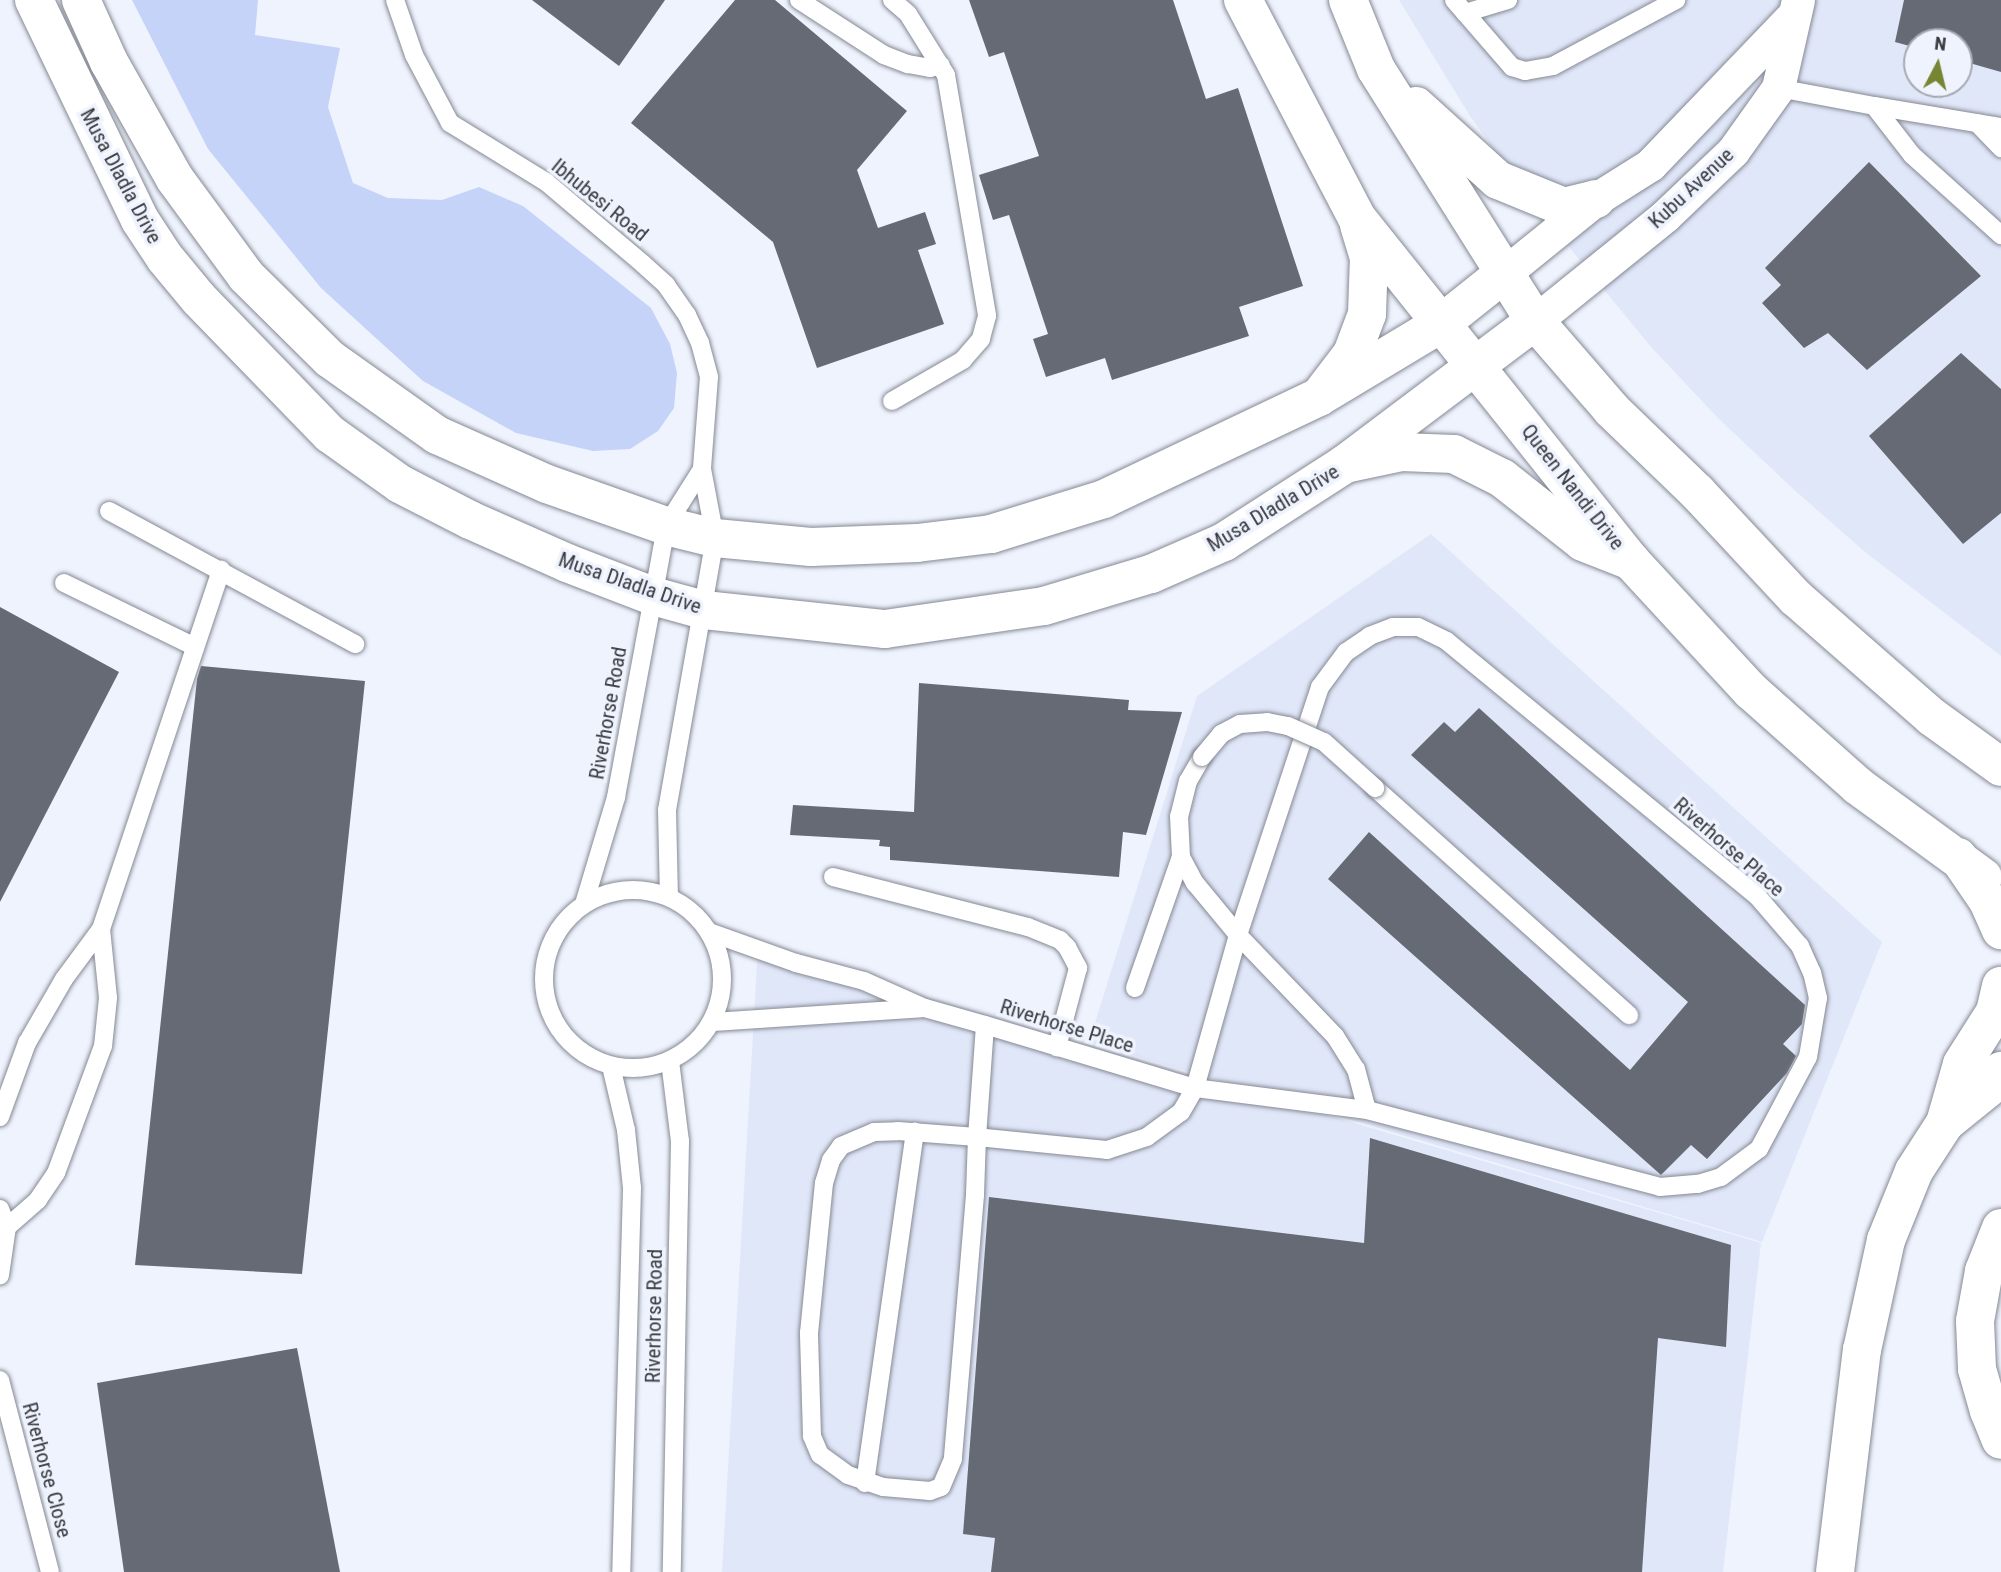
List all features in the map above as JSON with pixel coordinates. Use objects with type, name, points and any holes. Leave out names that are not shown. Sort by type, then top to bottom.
[{"type":"main road","name":"Musa Dladla Drive","points":[[34,0],[129,198],[165,258],[199,299],[330,434],[400,484],[470,520],[567,563],[653,596],[704,610],[885,629],[1044,606],[1151,574],[1224,542],[1345,464],[1535,321]]},
{"type":"main road","name":"Musa Dladla Drive","points":[[81,0],[109,62],[174,179],[246,276],[330,359],[437,435],[547,484],[666,526],[715,538],[811,547],[917,543],[991,534],[1104,499],[1319,397],[1443,323],[1506,272]]},
{"type":"main road","name":"Queen Nandi Drive","points":[[1243,0],[1357,218],[1631,561],[1751,691],[1858,786],[1958,857],[2001,892]]},
{"type":"main road","points":[[1348,0],[1377,69],[1535,321],[1612,410],[1697,492],[1796,598],[1933,718],[2001,768]]},
{"type":"main road","points":[[1377,69],[1498,180],[1564,207],[1597,199]]},
{"type":"main road","points":[[1319,397],[1352,354],[1367,314],[1369,258],[1357,218]]},
{"type":"main road","points":[[1345,464],[1401,452],[1454,454],[1502,478],[1583,542],[1631,561]]},
{"type":"main road","points":[[1958,857],[1988,901],[2001,930]]},
{"type":"main road","points":[[1835,1572],[1862,1350],[1886,1240],[1914,1171],[1945,1123],[1962,1064],[1994,1012],[2001,986]]},
{"type":"main road","points":[[1945,1123],[1987,1089],[2001,1071]]},
{"type":"main road","points":[[2001,1228],[1983,1271],[1975,1321],[1977,1368],[2001,1440]]},
{"type":"street","name":"Kubu Avenue","points":[[1535,321],[1665,216],[1733,151],[1778,88],[1795,8]]},
{"type":"street","name":"Kubu Avenue","points":[[1506,272],[1597,199],[1650,165],[1795,8]]},
{"type":"lane","name":"Ibhubesi Road","points":[[396,0],[414,55],[450,123],[545,182],[666,285],[687,314],[700,343],[709,377],[702,469],[715,538]]},
{"type":"lane","points":[[800,0],[884,55],[908,64],[930,68],[941,65]]},
{"type":"lane","points":[[892,0],[908,14],[946,75],[987,325],[981,339],[963,360],[892,401]]},
{"type":"lane","points":[[1459,7],[1508,0]]},
{"type":"lane","points":[[1459,7],[1512,67],[1525,71],[1553,66],[1676,0]]},
{"type":"lane","points":[[1778,88],[2001,127]]},
{"type":"lane","points":[[1874,106],[1912,155],[2001,235]]},
{"type":"lane","points":[[1977,123],[2001,148]]},
{"type":"lane","name":"Ibhubesi Road","points":[[666,526],[702,469]]},
{"type":"lane","points":[[110,511],[355,644]]},
{"type":"lane","name":"Riverhorse Road","points":[[584,904],[616,797],[666,526]]},
{"type":"lane","points":[[669,897],[667,810],[715,538]]},
{"type":"lane","points":[[0,1117],[27,1043],[64,978],[101,929],[221,570]]},
{"type":"lane","points":[[64,583],[195,647]]},
{"type":"lane","name":"Riverhorse Place","points":[[709,932],[796,963],[864,981],[926,1008],[1195,1088],[1367,1110],[1660,1187],[1698,1184],[1721,1177],[1759,1149],[1808,1057],[1818,998],[1812,973],[1800,946],[1757,896],[1447,641],[1418,627],[1393,627],[1370,636],[1346,652],[1320,687],[1238,935],[1195,1088]]},
{"type":"lane","points":[[1135,988],[1181,857],[1179,816],[1188,781],[1202,757],[1222,734],[1240,724],[1267,722],[1288,726],[1324,742],[1629,1015]]},
{"type":"lane","points":[[1181,857],[1195,883],[1238,935],[1335,1036],[1356,1069],[1367,1110]]},
{"type":"lane","points":[[832,877],[1028,927],[1060,940],[1075,959],[1078,968],[1057,1047]]},
{"type":"lane","name":"Riverhorse Road","points":[[640,890],[669,897],[694,913],[709,932],[722,964],[722,994],[713,1022],[670,1061],[640,1069],[611,1066],[584,1054],[562,1034],[548,1008],[543,979],[548,950],[562,924],[584,904],[611,892],[640,890]]},
{"type":"lane","points":[[7,1227],[38,1200],[57,1172],[103,1046],[108,998],[101,929]]},
{"type":"lane","name":"Riverhorse Place","points":[[713,1022],[843,1011],[926,1008]]},
{"type":"lane","points":[[985,1024],[977,1137],[975,1195],[950,1473],[941,1487],[930,1491],[865,1483],[848,1475],[820,1455],[812,1436],[809,1333],[824,1183],[831,1160],[841,1146],[874,1132],[915,1132],[977,1137],[1088,1150],[1124,1146],[1168,1124],[1181,1112],[1195,1088]]},
{"type":"lane","name":"Riverhorse Road","points":[[670,1061],[680,1141],[672,1572]]},
{"type":"lane","name":"Riverhorse Road","points":[[611,1066],[626,1130],[632,1188],[621,1572]]},
{"type":"lane","points":[[865,1483],[915,1132]]},
{"type":"lane","points":[[0,1209],[7,1227],[0,1275]]},
{"type":"lane","name":"Riverhorse Close","points":[[0,1380],[50,1572]]},
{"type":"shaded area","points":[[132,0],[258,0],[255,35],[340,48],[328,107],[353,183],[388,198],[442,200],[479,187],[523,206],[651,308],[670,344],[677,373],[674,408],[658,431],[630,449],[593,451],[516,433],[423,381],[321,288],[208,149]]},
{"type":"shaded area","points":[[1399,0],[2001,0],[2001,656],[1865,552],[1719,419],[1652,348],[1527,196],[1470,116]]},
{"type":"shaded area","points":[[1431,534],[1882,942],[1762,1242],[1089,1042],[1197,696]]},
{"type":"shaded area","points":[[758,947],[1761,1243],[1723,1572],[722,1572]]},
{"type":"building","points":[[532,0],[665,0],[619,66]]},
{"type":"building","points":[[735,0],[775,0],[907,111],[857,170],[878,228],[925,212],[936,244],[918,250],[944,324],[817,368],[773,242],[631,123]]},
{"type":"building","points":[[969,0],[1173,0],[1206,99],[1238,88],[1303,286],[1239,307],[1249,336],[1112,380],[1105,358],[1046,377],[1033,339],[1048,334],[1009,215],[993,220],[979,175],[1039,156],[1004,52],[989,57]]},
{"type":"building","points":[[1904,0],[2001,0],[2001,72],[1973,64],[1973,28],[1903,28],[1903,44],[1895,42]]},
{"type":"building","points":[[1869,162],[1981,276],[1867,370],[1828,333],[1804,348],[1762,303],[1781,285],[1765,268]]},
{"type":"building","points":[[1961,353],[2001,389],[2001,513],[1963,544],[1869,436]]},
{"type":"building","points":[[0,607],[119,672],[0,902]]},
{"type":"building","points":[[201,666],[365,681],[302,1274],[135,1265],[197,679]]},
{"type":"building","points":[[919,683],[1129,700],[1128,710],[1182,712],[1146,835],[1123,832],[1119,877],[890,860],[890,847],[879,846],[880,840],[790,835],[793,805],[914,812]]},
{"type":"building","points":[[1479,708],[1805,1005],[1802,1024],[1783,1044],[1796,1056],[1787,1073],[1707,1159],[1691,1145],[1661,1175],[1328,879],[1369,832],[1630,1070],[1688,1002],[1411,755],[1444,722],[1455,732]]},
{"type":"building","points":[[1370,1138],[1731,1245],[1726,1347],[1658,1338],[1642,1572],[991,1572],[995,1538],[963,1534],[989,1197],[1364,1243]]},
{"type":"building","points":[[297,1348],[340,1572],[124,1572],[97,1383]]}]
